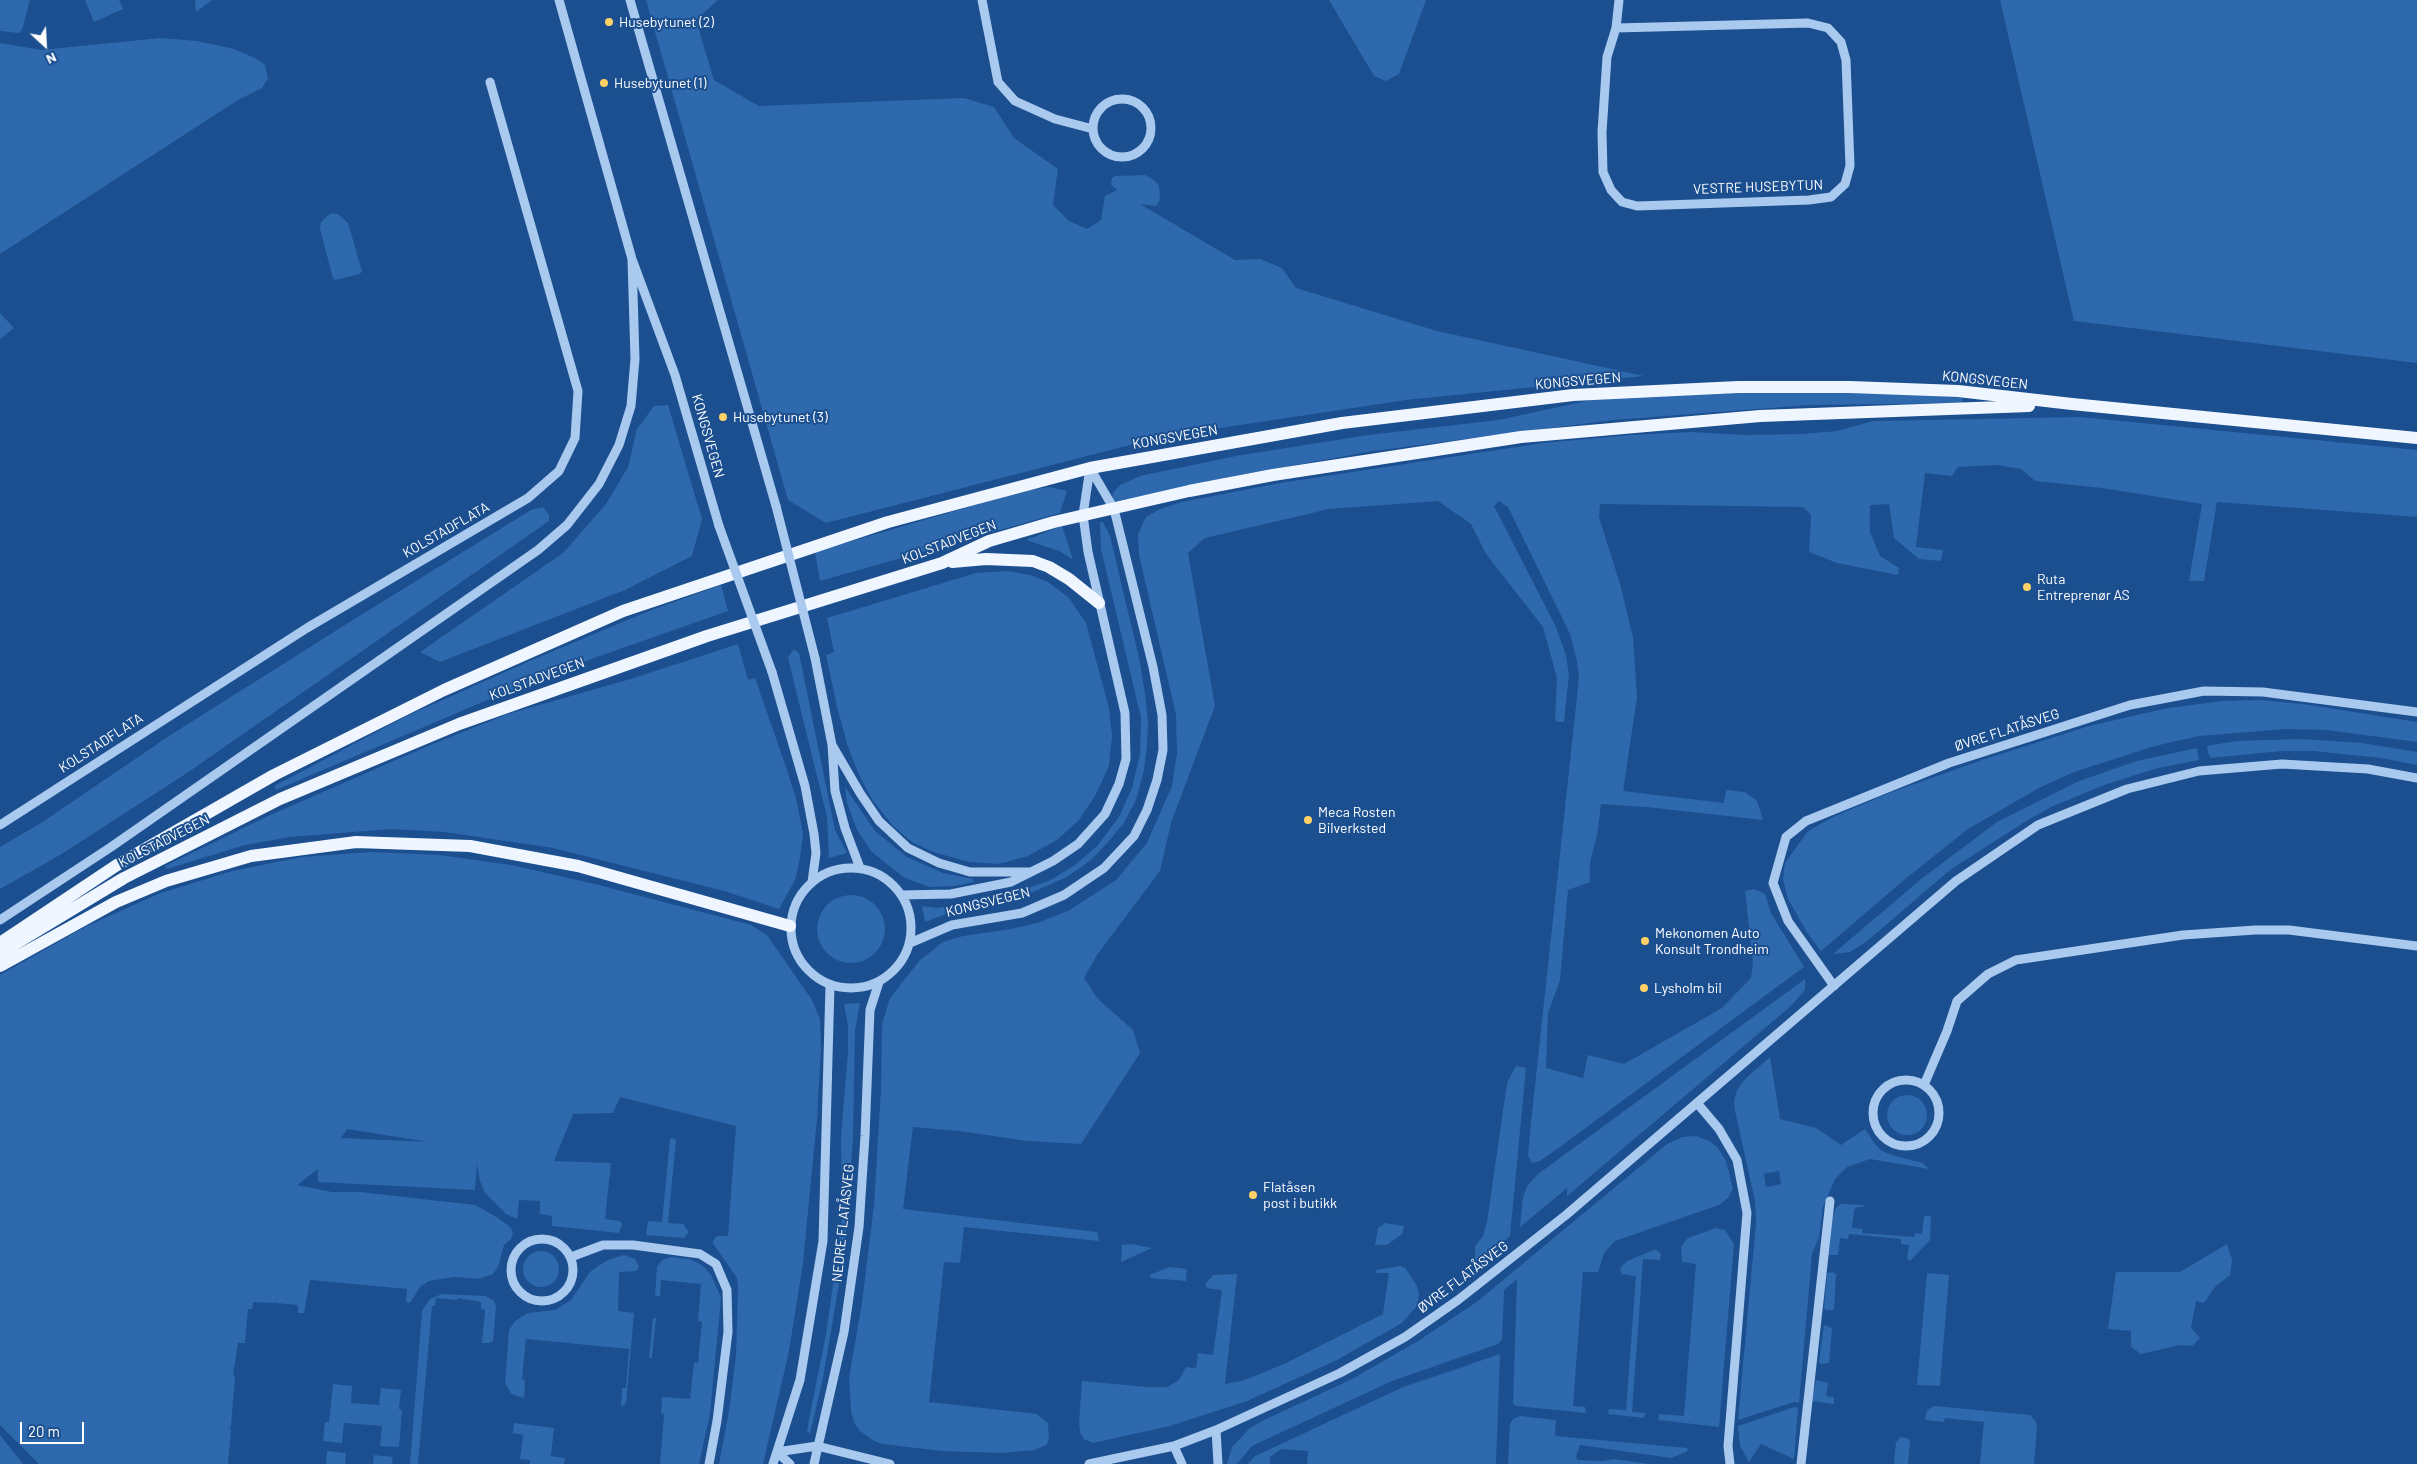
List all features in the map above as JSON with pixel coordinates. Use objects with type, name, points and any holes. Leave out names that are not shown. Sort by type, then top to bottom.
[{"type":"main road","name":"KONGSVEGEN","points":[[1090,468],[1342,423],[1573,395],[1738,388],[1850,387],[1958,391],[2417,438]]},
{"type":"main road","name":"KONGSVEGEN","points":[[1114,508],[1282,474],[1521,436],[1760,416],[2072,404]]},
{"type":"main road","name":"KOLSTADVEGEN","points":[[0,943],[117,866],[274,775],[444,690],[623,610],[888,522],[1090,468]]},
{"type":"main road","name":"KOLSTADVEGEN","points":[[0,953],[124,878],[280,799],[459,724],[707,636],[942,564],[989,541],[1114,508]]},
{"type":"main road","points":[[942,564],[986,559],[1033,561],[1049,567],[1068,579],[1099,603]]},
{"type":"main road","points":[[0,966],[116,902],[166,881],[251,856],[356,842],[470,846],[578,866],[790,926]]},
{"type":"street","name":"KONGSVEGEN","points":[[559,0],[632,259],[675,375],[719,526],[772,672],[805,786],[816,853],[812,882]]},
{"type":"street","points":[[630,0],[776,506],[815,658],[832,745],[836,790],[845,828],[860,868]]},
{"type":"street","points":[[982,0],[998,82],[1015,101],[1055,119],[1076,126],[1093,128]]},
{"type":"street","name":"VESTRE HUSEBYTUN","points":[[1616,28],[1808,23],[1828,28],[1842,42],[1846,60],[1850,166],[1844,184],[1831,197],[1809,200],[1637,206],[1622,202],[1611,190],[1603,172],[1603,106],[1607,57],[1616,28],[1619,0]]},
{"type":"street","name":"KOLSTADFLATA","points":[[0,825],[307,628],[528,498],[559,471],[575,438],[578,391],[490,82]]},
{"type":"street","points":[[1127,98],[1136,101],[1146,110],[1152,128],[1151,137],[1140,152],[1120,158],[1109,154],[1100,147],[1093,128],[1097,112],[1104,104],[1113,100],[1127,98]]},
{"type":"street","points":[[0,920],[111,847],[522,561],[566,525],[600,484],[619,445],[631,406],[635,359],[632,259]]},
{"type":"street","name":"KONGSVEGEN","points":[[910,943],[952,925],[1022,912],[1064,896],[1104,868],[1134,836],[1147,810],[1158,780],[1163,750],[1162,715],[1153,667],[1114,508],[1090,468]]},
{"type":"street","name":"KONGSVEGEN","points":[[901,895],[951,894],[1011,882],[1053,861],[1078,844],[1105,814],[1119,784],[1126,759],[1125,713],[1099,603],[1083,515],[1090,468]]},
{"type":"street","name":"ØVRE FLATÅSVEG","points":[[1834,986],[1788,921],[1773,883],[1786,837],[1806,821],[1949,763],[2130,705],[2204,691],[2263,692],[2417,712]]},
{"type":"street","points":[[832,745],[879,821],[908,848],[939,863],[970,872],[1029,872]]},
{"type":"street","name":"ØVRE FLATÅSVEG","points":[[1089,1464],[1174,1446],[1216,1430],[1340,1373],[1404,1337],[1479,1283],[1566,1215],[1956,881],[2038,826],[2127,789],[2199,771],[2282,764],[2368,768],[2417,778]]},
{"type":"street","points":[[860,868],[883,877],[901,895],[911,918],[910,943],[898,966],[879,982],[855,989],[830,985],[808,972],[794,951],[790,926],[796,902],[812,882],[834,870],[860,868]]},
{"type":"street","points":[[1924,1085],[1947,1031],[1957,1001],[1988,974],[2016,960],[2183,935],[2255,930],[2289,930],[2417,946]]},
{"type":"street","name":"NEDRE FLATÅSVEG","points":[[814,1464],[844,1332],[855,1256],[865,1136],[870,1010],[879,982]]},
{"type":"street","name":"NEDRE FLATÅSVEG","points":[[773,1464],[800,1380],[823,1242],[830,985]]},
{"type":"street","points":[[1898,1081],[1914,1081],[1924,1085],[1935,1096],[1939,1112],[1938,1123],[1925,1140],[1916,1144],[1906,1145],[1888,1140],[1881,1134],[1874,1117],[1877,1097],[1884,1088],[1898,1081]]},
{"type":"street","points":[[1697,1102],[1720,1129],[1737,1160],[1747,1213],[1729,1438],[1730,1464]]},
{"type":"street","points":[[1800,1464],[1830,1202]]},
{"type":"street","points":[[544,1238],[555,1241],[571,1257],[574,1267],[572,1278],[561,1295],[547,1300],[531,1299],[515,1286],[511,1277],[511,1265],[515,1254],[522,1245],[532,1240],[544,1238]]},
{"type":"street","points":[[571,1257],[603,1245],[633,1246],[700,1254],[716,1264],[727,1290],[728,1332],[717,1422],[709,1464]]},
{"type":"street","points":[[1216,1430],[1218,1464]]},
{"type":"street","points":[[777,1452],[818,1446],[890,1464]]},
{"type":"street","points":[[1174,1446],[1182,1464]]},
{"type":"street","points":[[777,1452],[790,1464]]},
{"type":"shaded area","points":[[0,0],[30,0],[22,30],[19,33],[0,31]]},
{"type":"shaded area","points":[[85,0],[119,0],[123,9],[94,22]]},
{"type":"shaded area","points":[[195,0],[212,0],[196,12]]},
{"type":"shaded area","points":[[646,0],[718,0],[696,20],[714,80],[759,106],[964,98],[994,107],[1014,138],[1058,169],[1053,205],[1069,221],[1087,229],[1101,220],[1105,196],[1117,190],[1111,185],[1112,178],[1115,176],[1145,175],[1154,180],[1159,186],[1160,200],[1156,206],[1140,204],[1235,260],[1260,259],[1282,268],[1296,288],[1437,331],[1644,376],[1406,400],[1161,437],[826,523],[788,500]]},
{"type":"shaded area","points":[[1329,0],[1426,0],[1399,74],[1386,81],[1374,76]]},
{"type":"shaded area","points":[[2000,0],[2417,0],[2417,363],[2074,321]]},
{"type":"shaded area","points":[[161,38],[197,41],[234,49],[255,58],[265,65],[268,78],[262,88],[238,100],[0,254],[0,43],[41,50]]},
{"type":"shaded area","points":[[331,213],[338,214],[348,223],[362,271],[360,274],[335,280],[333,278],[320,229],[321,222]]},
{"type":"shaded area","points":[[0,313],[14,328],[0,339]]},
{"type":"shaded area","points":[[1696,393],[1895,393],[1962,398],[1963,403],[1810,405],[1613,420],[1373,451],[1251,473],[1113,502],[1112,497],[1120,485],[1140,476],[1236,456],[1368,435],[1498,420],[1591,400]]},
{"type":"shaded area","points":[[668,405],[702,519],[692,556],[625,590],[440,662],[420,652],[563,553],[606,504],[628,467],[637,429],[654,406]]},
{"type":"shaded area","points":[[2081,417],[2417,450],[2417,517],[2217,502],[2204,581],[2189,581],[2202,504],[2102,488],[2035,481],[2021,469],[1996,465],[1958,467],[1952,476],[1925,473],[1916,547],[1943,550],[1941,561],[1919,559],[1894,538],[1889,504],[1870,505],[1870,532],[1880,556],[1899,568],[1898,575],[1837,563],[1809,552],[1811,515],[1803,507],[1600,504],[1599,517],[1620,584],[1633,637],[1637,698],[1623,791],[1724,803],[1726,790],[1745,792],[1757,801],[1763,820],[1601,804],[1598,830],[1590,863],[1590,882],[1568,890],[1560,980],[1548,1013],[1546,1068],[1583,1078],[1588,1055],[1624,1064],[1722,1008],[1751,978],[1753,963],[1745,891],[1754,889],[1765,894],[1771,913],[1804,967],[1557,1149],[1540,1161],[1532,1163],[1528,1155],[1530,1132],[1579,678],[1570,634],[1508,507],[1499,501],[1494,506],[1556,627],[1566,655],[1569,675],[1564,722],[1557,722],[1555,719],[1557,678],[1543,627],[1486,554],[1471,524],[1438,501],[1329,509],[1205,538],[1188,553],[1215,706],[1171,823],[1160,871],[1097,955],[1084,978],[1098,999],[1133,1030],[1140,1053],[1081,1144],[1027,1141],[959,1131],[913,1127],[903,1209],[1097,1232],[1099,1241],[964,1227],[960,1263],[944,1262],[929,1402],[1037,1414],[1048,1423],[1049,1440],[1046,1445],[1035,1450],[1002,1453],[942,1451],[882,1444],[874,1441],[859,1430],[854,1422],[851,1411],[849,1378],[862,1303],[874,1205],[881,1089],[882,1024],[890,998],[920,960],[943,942],[963,936],[1037,923],[1068,911],[1116,880],[1147,843],[1172,786],[1177,753],[1176,715],[1139,555],[1138,534],[1146,517],[1160,509],[1182,502],[1280,483],[1543,443],[1691,432],[1745,435],[1802,434],[1837,431],[1873,421]]},
{"type":"shaded area","points":[[1050,487],[1067,491],[1060,513],[820,581],[815,552],[1023,491]]},
{"type":"shaded area","points":[[543,507],[549,515],[549,521],[187,773],[60,855],[0,889],[0,847],[41,823],[169,736],[356,618],[531,510]]},
{"type":"shaded area","points":[[1100,522],[1103,522],[1110,536],[1140,662],[1145,694],[1148,722],[1147,745],[1144,771],[1136,800],[1124,823],[1108,842],[1091,860],[1067,877],[1033,892],[998,902],[957,910],[925,922],[922,906],[937,908],[959,905],[1009,894],[1049,881],[1075,865],[1097,846],[1119,817],[1132,788],[1140,754],[1141,718],[1101,549]]},
{"type":"shaded area","points":[[1062,526],[1073,560],[1059,551],[1026,540]]},
{"type":"shaded area","points":[[1008,571],[1030,575],[1048,582],[1069,598],[1086,623],[1109,708],[1112,736],[1109,766],[1095,796],[1079,820],[1057,840],[1028,856],[999,864],[969,862],[933,852],[912,842],[893,826],[873,801],[859,775],[848,747],[837,707],[826,655],[834,652],[827,618],[976,573]]},
{"type":"shaded area","points":[[721,585],[728,611],[597,657],[485,701],[276,790],[274,786],[407,716],[532,660],[649,611]]},
{"type":"shaded area","points":[[738,644],[748,680],[755,678],[786,767],[796,798],[803,833],[795,880],[779,909],[724,891],[553,848],[445,832],[391,829],[290,837],[245,845],[167,869],[165,866],[268,816],[428,746],[508,714],[634,678]]},
{"type":"shaded area","points":[[795,650],[799,653],[835,830],[847,853],[829,858],[827,817],[788,658],[792,651]]},
{"type":"shaded area","points":[[2261,700],[2310,705],[2417,722],[2417,742],[2327,730],[2286,729],[2199,736],[2155,746],[2074,772],[2039,788],[1968,829],[1904,880],[1821,951],[1808,934],[1788,899],[1783,880],[1785,863],[1808,831],[1833,817],[1892,792],[1982,760],[2089,726],[2168,708],[2222,701]]},
{"type":"shaded area","points":[[2301,739],[2362,743],[2417,752],[2417,765],[2381,758],[2313,751],[2281,751],[2211,758],[2207,746],[2236,741]]},
{"type":"shaded area","points":[[2197,748],[2199,760],[2158,768],[2107,784],[2053,806],[2026,821],[1950,870],[1866,942],[1850,952],[1833,954],[1921,879],[1997,822],[2079,781],[2137,761]]},
{"type":"shaded area","points":[[845,787],[875,831],[907,857],[943,873],[973,879],[974,882],[955,886],[930,887],[905,878],[872,852],[857,830],[847,803]]},
{"type":"shaded area","points":[[371,852],[440,855],[511,865],[595,884],[751,925],[767,935],[812,1000],[820,1019],[821,1048],[817,1119],[803,1263],[789,1351],[763,1464],[719,1464],[729,1411],[736,1356],[738,1287],[737,1278],[712,1242],[717,1236],[728,1236],[736,1126],[620,1097],[613,1113],[573,1114],[554,1161],[611,1163],[605,1219],[620,1221],[622,1224],[619,1233],[552,1226],[552,1216],[540,1214],[540,1201],[519,1200],[517,1219],[506,1214],[485,1193],[480,1181],[477,1164],[475,1190],[318,1182],[318,1169],[297,1185],[332,1192],[360,1192],[475,1205],[495,1216],[509,1226],[513,1232],[511,1239],[504,1245],[498,1267],[493,1274],[478,1279],[454,1277],[429,1281],[420,1287],[410,1303],[406,1302],[407,1289],[310,1280],[304,1313],[298,1313],[298,1305],[276,1302],[253,1302],[252,1309],[248,1309],[245,1343],[238,1343],[233,1375],[235,1376],[231,1427],[229,1428],[231,1430],[228,1464],[39,1464],[0,1425],[0,975],[85,927],[158,894],[232,871],[302,857]],"holes":[[[347,1129],[429,1142],[341,1138]]]},
{"type":"shaded area","points":[[844,895],[858,895],[870,900],[880,910],[885,922],[885,936],[880,948],[870,958],[858,963],[844,963],[832,958],[822,948],[817,936],[817,922],[822,910],[832,900]]},
{"type":"shaded area","points":[[1805,979],[1805,990],[1791,1006],[1567,1196],[1567,1188],[1520,1227],[1523,1197],[1527,1186],[1538,1174]]},
{"type":"shaded area","points":[[860,1003],[855,1031],[853,1139],[844,1255],[823,1378],[810,1434],[807,1431],[826,1334],[842,1220],[841,1136],[848,1053],[848,1026],[844,1004]]},
{"type":"shaded area","points":[[1770,1057],[1780,1119],[1816,1128],[1841,1145],[1865,1129],[1882,1151],[1923,1163],[1929,1169],[1870,1159],[1847,1167],[1835,1179],[1823,1207],[1819,1237],[1812,1254],[1799,1403],[1794,1402],[1738,1420],[1756,1223],[1755,1201],[1734,1101],[1737,1090],[1746,1078]],"holes":[[[1779,1171],[1781,1184],[1766,1187],[1764,1174]]]},
{"type":"shaded area","points":[[1516,1066],[1526,1068],[1510,1236],[1481,1261],[1481,1268],[1475,1263],[1475,1246],[1483,1236],[1487,1222],[1507,1083]]},
{"type":"shaded area","points":[[1907,1095],[1921,1101],[1927,1115],[1921,1129],[1907,1135],[1893,1129],[1887,1115],[1893,1101]]},
{"type":"shaded area","points":[[1696,1136],[1709,1141],[1717,1147],[1726,1161],[1733,1189],[1728,1198],[1719,1205],[1615,1241],[1604,1253],[1598,1272],[1583,1272],[1573,1406],[1585,1407],[1586,1413],[1516,1406],[1513,1404],[1517,1279],[1504,1290],[1502,1339],[1498,1344],[1392,1381],[1252,1446],[1237,1464],[1227,1464],[1232,1447],[1250,1428],[1352,1379],[1418,1341],[1478,1301],[1667,1144],[1682,1137]]},
{"type":"shaded area","points":[[674,1138],[676,1140],[668,1223],[683,1224],[689,1232],[684,1238],[646,1235],[648,1221],[662,1222],[670,1139]]},
{"type":"shaded area","points":[[1841,1204],[1864,1205],[1854,1210],[1852,1228],[1862,1229],[1862,1233],[1914,1237],[1915,1233],[1922,1234],[1924,1216],[1931,1216],[1930,1240],[1911,1260],[1907,1260],[1909,1245],[1901,1244],[1901,1239],[1849,1234],[1848,1239],[1840,1238],[1838,1255],[1829,1255],[1832,1219],[1836,1208]]},
{"type":"shaded area","points":[[1385,1223],[1404,1226],[1402,1234],[1387,1245],[1375,1245],[1378,1228]]},
{"type":"shaded area","points":[[1716,1228],[1725,1230],[1734,1244],[1719,1427],[1658,1420],[1659,1414],[1684,1416],[1696,1264],[1682,1262],[1681,1247],[1688,1238]]},
{"type":"shaded area","points":[[1132,1244],[1152,1248],[1121,1262],[1122,1245]]},
{"type":"shaded area","points":[[2227,1244],[2232,1260],[2230,1275],[2215,1287],[2204,1303],[2196,1301],[2191,1328],[2200,1338],[2192,1346],[2180,1345],[2141,1354],[2131,1347],[2131,1331],[2108,1329],[2116,1272],[2180,1272]]},
{"type":"shaded area","points":[[1654,1250],[1661,1254],[1660,1260],[1643,1259],[1632,1412],[1645,1413],[1644,1418],[1608,1414],[1609,1409],[1626,1410],[1636,1276],[1622,1274],[1620,1268],[1627,1261]]},
{"type":"shaded area","points":[[541,1251],[553,1257],[559,1269],[553,1281],[541,1287],[529,1281],[523,1269],[529,1257]]},
{"type":"shaded area","points":[[624,1255],[635,1259],[639,1267],[636,1271],[619,1272],[618,1311],[634,1313],[626,1404],[621,1406],[622,1388],[626,1388],[629,1349],[526,1339],[522,1379],[525,1380],[524,1398],[511,1394],[505,1383],[509,1330],[515,1321],[528,1313],[555,1310],[571,1300],[590,1272],[608,1260]]},
{"type":"shaded area","points":[[670,1257],[689,1259],[702,1265],[711,1275],[721,1298],[710,1414],[699,1464],[660,1464],[664,1414],[661,1413],[662,1397],[690,1399],[694,1363],[698,1363],[702,1322],[698,1321],[701,1284],[661,1280],[660,1296],[655,1296],[657,1267],[662,1260]]},
{"type":"shaded area","points":[[1400,1266],[1405,1268],[1416,1284],[1419,1293],[1417,1306],[1402,1323],[1337,1360],[1247,1401],[1170,1426],[1093,1443],[1084,1439],[1080,1433],[1082,1381],[1167,1387],[1179,1380],[1186,1367],[1196,1368],[1198,1353],[1213,1355],[1222,1290],[1207,1288],[1205,1284],[1213,1275],[1237,1274],[1225,1384],[1242,1381],[1284,1364],[1383,1314],[1389,1273],[1376,1273],[1376,1270]]},
{"type":"shaded area","points":[[1169,1267],[1187,1269],[1186,1281],[1150,1278],[1150,1275]]},
{"type":"shaded area","points":[[1833,1272],[1836,1274],[1834,1310],[1826,1310],[1824,1308],[1827,1273]]},
{"type":"shaded area","points":[[1927,1273],[1949,1275],[1940,1386],[1917,1385]]},
{"type":"shaded area","points":[[442,1294],[486,1296],[494,1301],[496,1307],[493,1341],[482,1343],[485,1310],[481,1309],[481,1302],[458,1298],[457,1300],[436,1298],[435,1306],[432,1306],[418,1464],[410,1464],[422,1311],[430,1299]]},
{"type":"shaded area","points":[[653,1318],[656,1318],[652,1358],[649,1358]]},
{"type":"shaded area","points":[[1824,1325],[1832,1328],[1829,1363],[1821,1364],[1819,1362]]},
{"type":"shaded area","points":[[1500,1354],[1496,1464],[1307,1464],[1308,1451],[1281,1449],[1270,1457],[1270,1464],[1248,1464],[1255,1456],[1401,1388]]},
{"type":"shaded area","points":[[1816,1380],[1828,1383],[1826,1396],[1834,1397],[1834,1404],[1812,1401]]},
{"type":"shaded area","points":[[333,1384],[352,1386],[351,1403],[379,1405],[381,1388],[401,1390],[399,1409],[402,1410],[399,1447],[380,1446],[382,1426],[344,1423],[342,1443],[323,1441],[325,1422],[329,1422]]},
{"type":"shaded area","points":[[1934,1406],[2030,1415],[2036,1422],[2037,1428],[2034,1464],[1980,1464],[1984,1422],[1945,1418],[1944,1422],[1925,1420],[1927,1410]]},
{"type":"shaded area","points":[[1794,1407],[1798,1408],[1794,1459],[1761,1444],[1749,1462],[1740,1446],[1738,1426]]},
{"type":"shaded area","points":[[1520,1416],[1556,1420],[1555,1436],[1687,1448],[1688,1451],[1671,1458],[1580,1445],[1576,1457],[1578,1460],[1602,1461],[1614,1459],[1649,1464],[1508,1464],[1510,1424],[1513,1419]]},
{"type":"shaded area","points":[[514,1423],[554,1428],[551,1456],[565,1458],[564,1464],[530,1464],[530,1460],[520,1459],[523,1435],[513,1433]]},
{"type":"shaded area","points":[[0,1435],[23,1464],[0,1464]]},
{"type":"shaded area","points":[[1901,1437],[1907,1438],[1910,1442],[1908,1464],[1894,1464],[1896,1442]]},
{"type":"shaded area","points":[[327,1451],[346,1453],[345,1464],[326,1464]]},
{"type":"shaded area","points":[[374,1455],[393,1457],[392,1464],[373,1464]]},
{"type":"place","name":"Husebytunet (2)","points":[[609,22]]},
{"type":"place","name":"Husebytunet (1)","points":[[604,83]]},
{"type":"place","name":"Husebytunet (3)","points":[[723,417]]},
{"type":"place","name":"Ruta Entreprenør AS","points":[[2027,587]]},
{"type":"place","name":"Meca Rosten Bilverksted","points":[[1308,820]]},
{"type":"place","name":"Mekonomen Auto Konsult Trondheim","points":[[1645,941]]},
{"type":"place","name":"Lysholm bil","points":[[1644,988]]},
{"type":"place","name":"Flatåsen post i butikk","points":[[1253,1195]]}]
